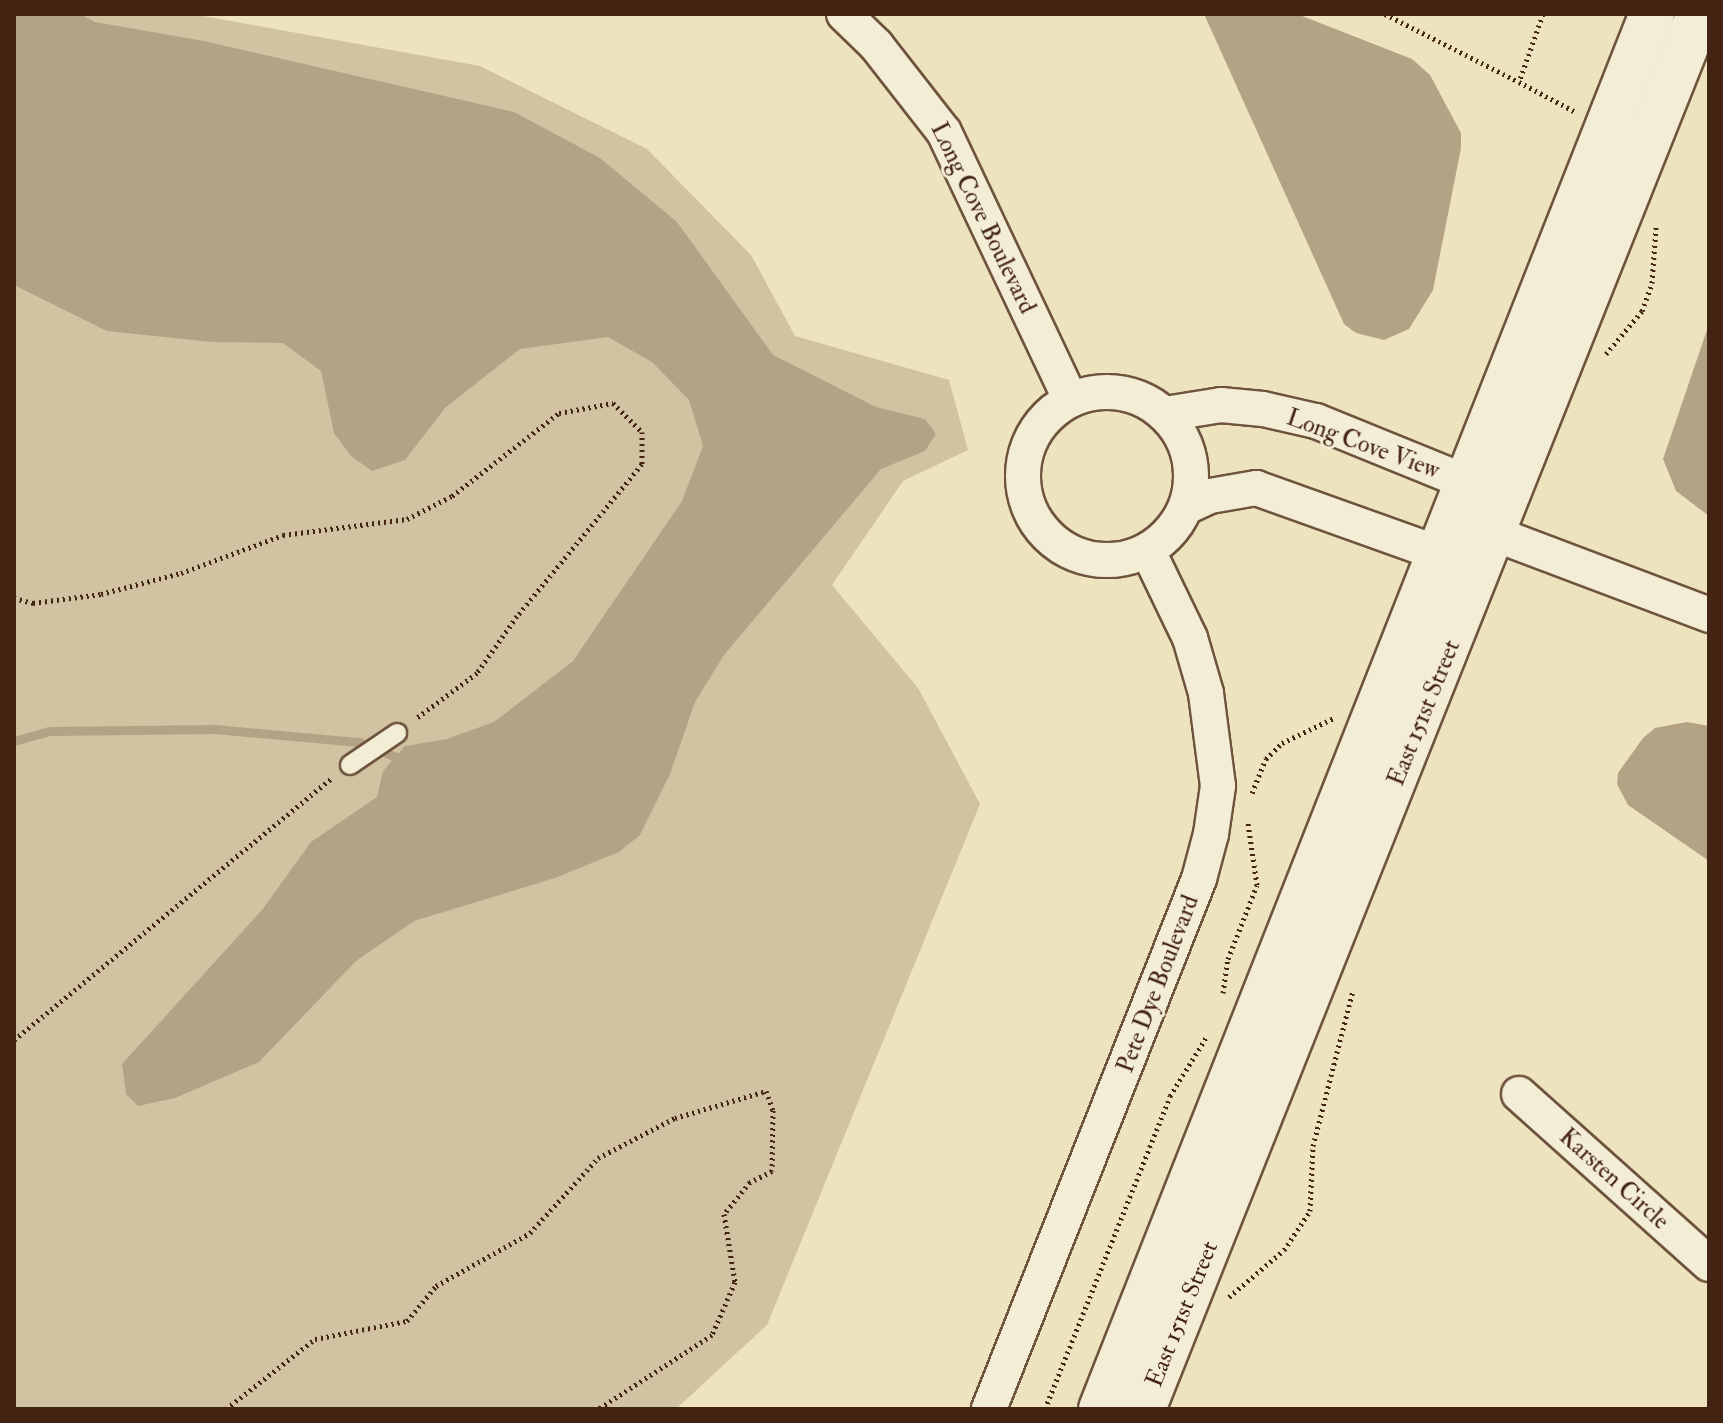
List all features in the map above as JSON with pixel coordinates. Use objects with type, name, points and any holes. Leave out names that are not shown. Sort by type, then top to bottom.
[{"type":"street","name":"Long Cove Boulevard","points":[[844,14],[876,45],[944,132],[1070,399]]},
{"type":"street","name":"East 151st Street","points":[[1101,1409],[1438,553],[1487,511],[1652,14]]},
{"type":"street","name":"East 151st Street","points":[[1143,1409],[1487,511],[1699,14]]},
{"type":"street","points":[[1109,391],[1148,401],[1165,414],[1190,457],[1186,507],[1171,532],[1148,551],[1123,560],[1096,561],[1047,538],[1031,516],[1023,490],[1023,463],[1032,437],[1048,415],[1070,399],[1109,391]]},
{"type":"street","name":"Long Cove View","points":[[1165,414],[1221,405],[1263,409],[1316,421],[1487,511],[1709,615]]},
{"type":"street","points":[[1186,507],[1223,493],[1256,488],[1438,553]]},
{"type":"street","name":"Pete Dye Boulevard","points":[[989,1409],[1199,879],[1211,834],[1218,786],[1206,693],[1190,638],[1148,551]]},
{"type":"street","name":"Karsten Circle","points":[[1519,1094],[1709,1264]]},
{"type":"lane","points":[[1438,553],[1487,511]]},
{"type":"lane","points":[[356,760],[397,733]]},
{"type":"path","points":[[1385,14],[1569,106],[1575,126]]},
{"type":"path","points":[[1519,82],[1543,14]]},
{"type":"path","points":[[14,598],[33,603],[101,594],[181,573],[283,535],[407,519],[452,496],[559,413],[613,403],[642,432],[642,464],[526,605],[477,673],[397,733]]},
{"type":"path","points":[[1249,807],[1266,759],[1282,743],[1324,725],[1344,708]]},
{"type":"path","points":[[14,1040],[296,804],[356,760]]},
{"type":"path","points":[[1221,1005],[1228,959],[1257,885],[1247,817]]},
{"type":"path","points":[[1045,1409],[1170,1096],[1213,1024]]},
{"type":"path","points":[[226,1409],[315,1339],[407,1321],[436,1286],[530,1233],[598,1158],[675,1118],[766,1091],[773,1110],[772,1171],[750,1182],[724,1214],[735,1282],[712,1335],[598,1409]]},
{"type":"shaded area","points":[[14,14],[192,14],[480,66],[647,149],[751,255],[795,336],[949,380],[968,450],[903,481],[832,585],[918,688],[980,804],[767,1325],[676,1409],[14,1409]]},
{"type":"shaded area","points":[[14,14],[80,14],[95,22],[204,41],[514,112],[600,158],[677,222],[773,355],[876,407],[925,419],[936,434],[925,451],[881,469],[724,655],[695,702],[670,774],[640,835],[619,852],[555,878],[414,921],[356,961],[259,1062],[175,1098],[138,1106],[126,1094],[122,1064],[262,910],[311,842],[377,797],[383,771],[405,746],[447,739],[494,722],[573,661],[682,501],[703,446],[689,400],[652,362],[608,337],[520,349],[445,408],[405,460],[372,471],[351,456],[334,433],[321,371],[283,343],[212,342],[107,331],[14,285]]},
{"type":"shaded area","points":[[1204,14],[1297,14],[1412,59],[1430,75],[1461,133],[1461,148],[1433,290],[1409,329],[1384,340],[1356,333],[1344,324]]},
{"type":"shaded area","points":[[1709,324],[1709,516],[1676,491],[1663,459]]},
{"type":"shaded area","points":[[1687,722],[1709,726],[1709,861],[1628,805],[1617,784],[1618,773],[1643,738],[1655,728]]},
{"type":"waterway","points":[[14,741],[50,731],[215,729],[359,742],[396,757]]}]
